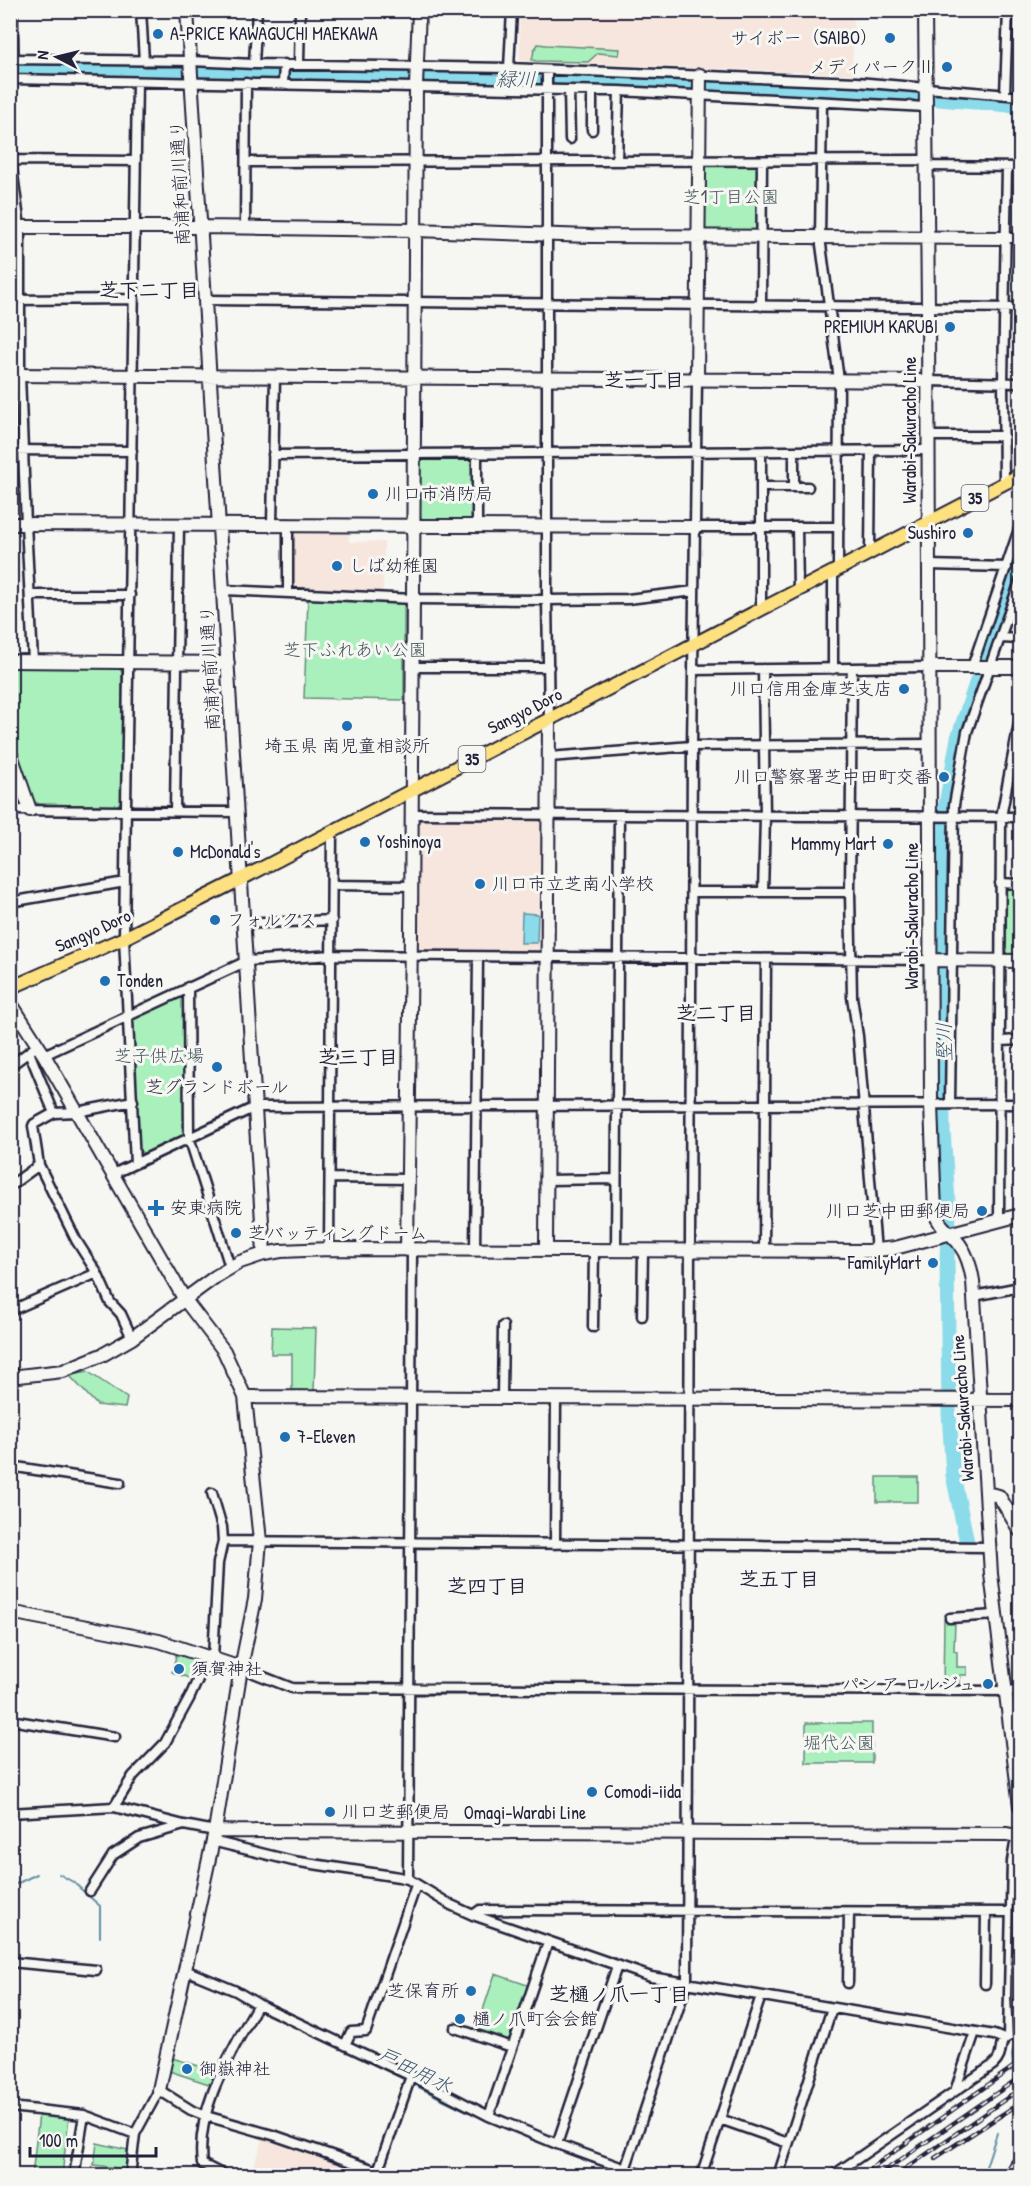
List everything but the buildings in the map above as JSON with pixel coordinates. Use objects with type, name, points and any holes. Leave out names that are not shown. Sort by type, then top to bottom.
[{"type":"main road","name":"Sangyo Doro","points":[[10,988],[124,938],[241,879],[1020,475]]},
{"type":"street","points":[[11,10],[11,160],[21,300],[15,375],[24,451],[33,661]]},
{"type":"street","points":[[141,10],[144,61]]},
{"type":"street","points":[[188,10],[191,63]]},
{"type":"street","points":[[255,64],[257,10]]},
{"type":"street","points":[[299,64],[300,10]]},
{"type":"street","points":[[345,2045],[351,2032],[366,2031],[412,1882],[408,1831],[411,1398],[408,1179],[415,162],[420,10]]},
{"type":"street","points":[[509,68],[512,10]]},
{"type":"street","name":"Warabi-Sakuracho Line","points":[[925,10],[930,744],[941,960],[933,1105],[935,1212],[939,1224],[960,1244],[968,1259],[974,1296],[989,1547],[1020,1806]]},
{"type":"street","points":[[1005,94],[1008,10]]},
{"type":"street","points":[[12,60],[509,68],[700,75],[857,82],[926,98]]},
{"type":"street","name":"南浦和前川通り","points":[[191,63],[264,1254]]},
{"type":"street","points":[[283,84],[284,64]]},
{"type":"street","points":[[546,1250],[549,815],[547,70]]},
{"type":"street","points":[[624,2172],[687,1983],[692,746],[700,75]]},
{"type":"street","points":[[12,79],[569,90],[822,102],[1005,94],[1020,96]]},
{"type":"street","points":[[135,1164],[124,938],[137,82]]},
{"type":"street","points":[[245,228],[246,83]]},
{"type":"street","points":[[569,90],[570,139]]},
{"type":"street","points":[[592,91],[592,130]]},
{"type":"street","points":[[617,161],[619,92]]},
{"type":"street","points":[[822,102],[820,237],[839,380],[839,527],[832,669]]},
{"type":"street","points":[[11,160],[135,161]]},
{"type":"street","points":[[246,162],[821,160],[1020,167]]},
{"type":"street","points":[[761,306],[762,161]]},
{"type":"street","points":[[1004,483],[1006,167]]},
{"type":"street","points":[[15,227],[415,230],[547,235],[1020,238]]},
{"type":"street","points":[[10,300],[133,299]]},
{"type":"street","points":[[205,300],[1020,308]]},
{"type":"street","points":[[15,375],[1020,383]]},
{"type":"street","points":[[272,524],[275,377]]},
{"type":"street","points":[[927,435],[1004,436]]},
{"type":"street","points":[[10,450],[132,451]]},
{"type":"street","points":[[870,553],[871,450]]},
{"type":"street","points":[[273,455],[928,450]]},
{"type":"street","points":[[794,451],[794,487]]},
{"type":"street","points":[[761,452],[761,609]]},
{"type":"street","points":[[477,454],[477,525]]},
{"type":"street","points":[[762,487],[808,487]]},
{"type":"street","points":[[10,524],[839,527]]},
{"type":"street","points":[[175,812],[178,524]]},
{"type":"street","points":[[288,524],[288,593]]},
{"type":"street","points":[[948,1104],[941,960],[952,817],[981,667],[1020,526]]},
{"type":"street","points":[[797,527],[798,591]]},
{"type":"street","points":[[929,565],[1007,567]]},
{"type":"street","points":[[981,667],[1000,638],[1020,581]]},
{"type":"street","points":[[224,590],[413,598],[547,600],[628,599],[694,591]]},
{"type":"street","points":[[30,595],[130,595]]},
{"type":"street","points":[[1000,638],[1020,639]]},
{"type":"street","points":[[10,661],[228,663]]},
{"type":"street","points":[[413,667],[549,667]]},
{"type":"street","points":[[693,670],[1020,668]]},
{"type":"street","points":[[763,669],[765,816],[763,892]]},
{"type":"street","points":[[852,669],[850,892],[852,998],[858,1036],[876,1251]]},
{"type":"street","points":[[999,1221],[1001,817],[1020,718]]},
{"type":"street","points":[[549,757],[692,746],[930,744]]},
{"type":"street","points":[[10,752],[30,810]]},
{"type":"street","points":[[10,810],[237,812]]},
{"type":"street","points":[[411,814],[1020,817]]},
{"type":"street","points":[[616,1251],[619,815]]},
{"type":"street","points":[[329,1249],[333,832]]},
{"type":"street","points":[[10,902],[125,882]]},
{"type":"street","points":[[1000,883],[1020,884]]},
{"type":"street","points":[[332,885],[411,886]]},
{"type":"street","points":[[692,892],[850,892]]},
{"type":"street","points":[[244,924],[332,920]]},
{"type":"street","points":[[10,1066],[37,1051],[128,1015],[247,961],[332,955],[1020,961]]},
{"type":"street","points":[[475,1250],[478,957]]},
{"type":"street","points":[[764,1251],[766,960]]},
{"type":"street","points":[[188,987],[189,1137],[230,1267]]},
{"type":"street","points":[[10,1002],[37,1051],[77,1112],[185,1300],[224,1351],[244,1397],[260,1541],[256,1588],[213,1836],[159,2090],[135,2134],[130,2175]]},
{"type":"street","points":[[1001,1041],[1020,1040]]},
{"type":"street","points":[[37,1051],[54,1113]]},
{"type":"street","points":[[132,1338],[121,1314],[110,1302],[97,1273],[76,1239],[39,1165],[34,1124],[54,1113],[77,1112],[133,1101]]},
{"type":"street","points":[[112,1174],[255,1107],[1020,1104]]},
{"type":"street","points":[[12,1182],[39,1165]]},
{"type":"street","points":[[330,1178],[408,1179]]},
{"type":"street","points":[[546,1180],[616,1179]]},
{"type":"street","points":[[10,1377],[63,1371],[104,1354],[132,1338],[230,1267],[264,1254],[281,1251],[329,1249],[876,1251],[1020,1215]]},
{"type":"street","points":[[593,1327],[594,1251]]},
{"type":"street","points":[[642,1317],[643,1251]]},
{"type":"street","points":[[10,1311],[97,1273]]},
{"type":"street","points":[[974,1296],[1020,1287]]},
{"type":"street","points":[[501,1398],[503,1326]]},
{"type":"street","points":[[244,1397],[1020,1400]]},
{"type":"street","points":[[555,1544],[556,1398]]},
{"type":"street","points":[[10,1466],[120,1483]]},
{"type":"street","points":[[114,1807],[133,1776],[165,1743],[211,1657],[218,1563],[223,1541],[222,1527],[212,1492]]},
{"type":"street","points":[[986,1493],[999,1496],[1020,1531]]},
{"type":"street","points":[[223,1541],[989,1547]]},
{"type":"street","points":[[10,1612],[159,1641],[211,1657],[292,1688],[1020,1692]]},
{"type":"street","points":[[950,1618],[996,1615]]},
{"type":"street","points":[[10,1720],[115,1737]]},
{"type":"street","points":[[10,1813],[114,1807],[184,1825],[293,1861],[412,1882],[473,1915],[651,1977],[975,2032],[1013,2036]]},
{"type":"street","points":[[90,1891],[113,1855],[139,1838],[184,1825]]},
{"type":"street","name":"Omagi-Warabi Line","points":[[213,1836],[408,1831],[1007,1834],[1020,1838]]},
{"type":"street","points":[[1013,2036],[1010,1912],[1012,1861],[1016,1844],[1020,1838]]},
{"type":"street","points":[[832,2175],[996,2064],[1013,2036],[1018,1996],[1020,1891]]},
{"type":"street","points":[[473,1915],[480,1910],[1010,1912]]},
{"type":"street","points":[[848,1983],[849,1912]]},
{"type":"street","points":[[985,1984],[986,1912]]},
{"type":"street","points":[[489,2116],[548,1942]]},
{"type":"street","points":[[10,1962],[96,1970]]},
{"type":"street","points":[[557,2144],[617,1966]]},
{"type":"street","points":[[185,1970],[236,1991],[258,2004],[411,2076],[489,2116],[624,2172],[645,2175]]},
{"type":"street","points":[[701,2175],[760,1996]]},
{"type":"street","points":[[226,2175],[202,2164],[199,2145],[206,2116],[220,2077],[258,2004]]},
{"type":"street","points":[[778,2175],[832,2008]]},
{"type":"street","points":[[455,2028],[512,2047]]},
{"type":"street","points":[[955,2092],[975,2032]]},
{"type":"street","points":[[378,2171],[411,2076]]},
{"type":"street","points":[[159,2090],[191,2110],[206,2116],[276,2136],[392,2175]]},
{"type":"street","points":[[10,2108],[84,2115],[135,2134]]},
{"type":"street","points":[[74,2175],[84,2115]]},
{"type":"street","points":[[720,2119],[788,2143]]},
{"type":"street","points":[[1007,2175],[1020,2159]]},
{"type":"shaded area","points":[[519,10],[854,11],[852,74],[520,61]]},
{"type":"shaded area","name":"しば幼稚園","points":[[292,530],[349,531],[349,542],[384,542],[383,594],[291,590]]},
{"type":"shaded area","points":[[1020,591],[1020,636],[1007,636],[1007,629]]},
{"type":"shaded area","name":"川口市立芝南小学校","points":[[421,818],[539,818],[544,823],[542,948],[538,953],[419,951],[415,944],[417,823]]},
{"type":"shaded area","points":[[264,2137],[379,2175],[250,2176]]},
{"type":"green space","points":[[538,44],[620,49],[619,55],[598,53],[588,62],[536,61],[532,60]]},
{"type":"green space","name":"芝1丁目公園","points":[[708,163],[757,164],[759,166],[759,227],[755,231],[707,232],[702,228],[703,167]]},
{"type":"green space","points":[[470,458],[474,461],[473,517],[471,520],[423,520],[418,515],[418,463],[422,459]]},
{"type":"green space","name":"芝下ふれあい公園","points":[[308,599],[402,603],[404,605],[404,700],[304,698]]},
{"type":"green space","points":[[10,667],[119,668],[122,672],[122,800],[117,806],[39,804],[33,801],[11,732]]},
{"type":"green space","points":[[1006,886],[1020,887],[1020,956],[1008,956],[1003,951],[1004,889]]},
{"type":"green space","name":"芝子供広場","points":[[177,996],[184,1000],[185,1132],[182,1137],[145,1154],[138,1150],[132,1021],[135,1017]]},
{"type":"green space","points":[[272,1327],[316,1328],[314,1391],[292,1390],[292,1354],[271,1354]]},
{"type":"green space","points":[[87,1371],[127,1398],[125,1408],[97,1405],[70,1376]]},
{"type":"green space","points":[[877,1477],[918,1477],[918,1502],[877,1502]]},
{"type":"green space","points":[[944,1620],[955,1620],[954,1651],[957,1652],[957,1667],[967,1667],[967,1675],[960,1675],[960,1688],[943,1688]]},
{"type":"green space","points":[[177,1652],[204,1660],[195,1680],[172,1672]]},
{"type":"green space","name":"堀代公園","points":[[806,1723],[872,1723],[872,1763],[806,1763]]},
{"type":"green space","points":[[495,1974],[530,1986],[512,2037],[506,2040],[476,2031]]},
{"type":"green space","points":[[172,2058],[219,2072],[212,2085],[169,2071]]},
{"type":"green space","points":[[39,2114],[69,2117],[62,2175],[32,2176]]},
{"type":"green space","points":[[97,2143],[128,2150],[126,2169],[94,2165]]},
{"type":"water","points":[[522,913],[538,914],[537,943],[521,943]]},
{"type":"waterway","name":"緑川","points":[[10,69],[642,83],[768,88],[1020,106]]},
{"type":"waterway","name":"竪川","points":[[967,1542],[953,1475],[949,1413],[947,1258],[949,1215],[943,1131],[941,865],[945,810],[958,738],[1020,551]]},
{"type":"waterway","name":"竪川","points":[[1018,1887],[1019,1865]]},
{"type":"waterway","name":"戸田用水","points":[[14,1885],[37,1874]]},
{"type":"waterway","name":"戸田用水","points":[[59,1874],[73,1882],[100,1906],[100,1937]]},
{"type":"waterway","name":"戸田用水","points":[[198,1980],[232,1994],[255,2007]]},
{"type":"waterway","name":"戸田用水","points":[[260,2009],[406,2080]]},
{"type":"waterway","name":"竪川","points":[[1016,2039],[1012,2055],[1018,2117]]},
{"type":"waterway","name":"戸田用水","points":[[411,2083],[514,2132],[620,2173]]},
{"type":"waterway","name":"竪川","points":[[983,2176],[997,2133]]},
{"type":"railway","points":[[860,2176],[1020,2062]]},
{"type":"railway","points":[[877,2176],[1020,2077]]},
{"type":"railway","points":[[895,2176],[1020,2089]]},
{"type":"railway","points":[[935,2158],[1020,2103]]},
{"type":"place","name":"A-PRICE KAWAGUCHI MAEKAWA","points":[[158,34]]},
{"type":"place","name":"サイボー（SAIBO）","points":[[890,38]]},
{"type":"place","name":"メディパークⅡ","points":[[947,67]]},
{"type":"place","name":"PREMIUM KARUBI","points":[[950,327]]},
{"type":"place","name":"川口市消防局","points":[[373,494]]},
{"type":"place","name":"Sushiro","points":[[968,533]]},
{"type":"place","name":"しば幼稚園","points":[[337,566]]},
{"type":"place","name":"川口信用金庫芝支店","points":[[904,689]]},
{"type":"place","name":"埼玉県 南児童相談所","points":[[347,726]]},
{"type":"place","name":"川口警察署芝中田町交番","points":[[944,777]]},
{"type":"place","name":"Yoshinoya","points":[[365,842]]},
{"type":"place","name":"Mammy Mart","points":[[888,844]]},
{"type":"place","name":"McDonald's","points":[[178,852]]},
{"type":"place","name":"川口市立芝南小学校","points":[[480,884]]},
{"type":"place","name":"フォルクス","points":[[215,920]]},
{"type":"place","name":"Tonden","points":[[105,981]]},
{"type":"place","name":"芝グランドボール","points":[[217,1067]]},
{"type":"place","name":"安東病院","points":[[156,1208]]},
{"type":"place","name":"川口芝中田郵便局","points":[[982,1211]]},
{"type":"place","name":"芝バッティングドーム","points":[[236,1233]]},
{"type":"place","name":"FamilyMart","points":[[933,1263]]},
{"type":"place","name":"7-Eleven","points":[[285,1437]]},
{"type":"place","name":"須賀神社","points":[[179,1669]]},
{"type":"place","name":"パン ア ロルジュ","points":[[988,1684]]},
{"type":"place","name":"Comodi-iida","points":[[592,1792]]},
{"type":"place","name":"川口芝郵便局","points":[[330,1812]]},
{"type":"place","name":"芝保育所","points":[[471,1991]]},
{"type":"place","name":"樋ノ爪町会会館","points":[[460,2019]]},
{"type":"place","name":"御嶽神社","points":[[187,2069]]},
{"type":"district","name":"芝下二丁目","points":[[149,290]]},
{"type":"district","name":"芝一丁目","points":[[644,380]]},
{"type":"district","name":"芝二丁目","points":[[716,1013]]},
{"type":"district","name":"芝三丁目","points":[[358,1057]]},
{"type":"district","name":"芝五丁目","points":[[779,1579]]},
{"type":"district","name":"芝四丁目","points":[[487,1586]]},
{"type":"district","name":"芝樋ノ爪一丁目","points":[[619,1994]]}]
